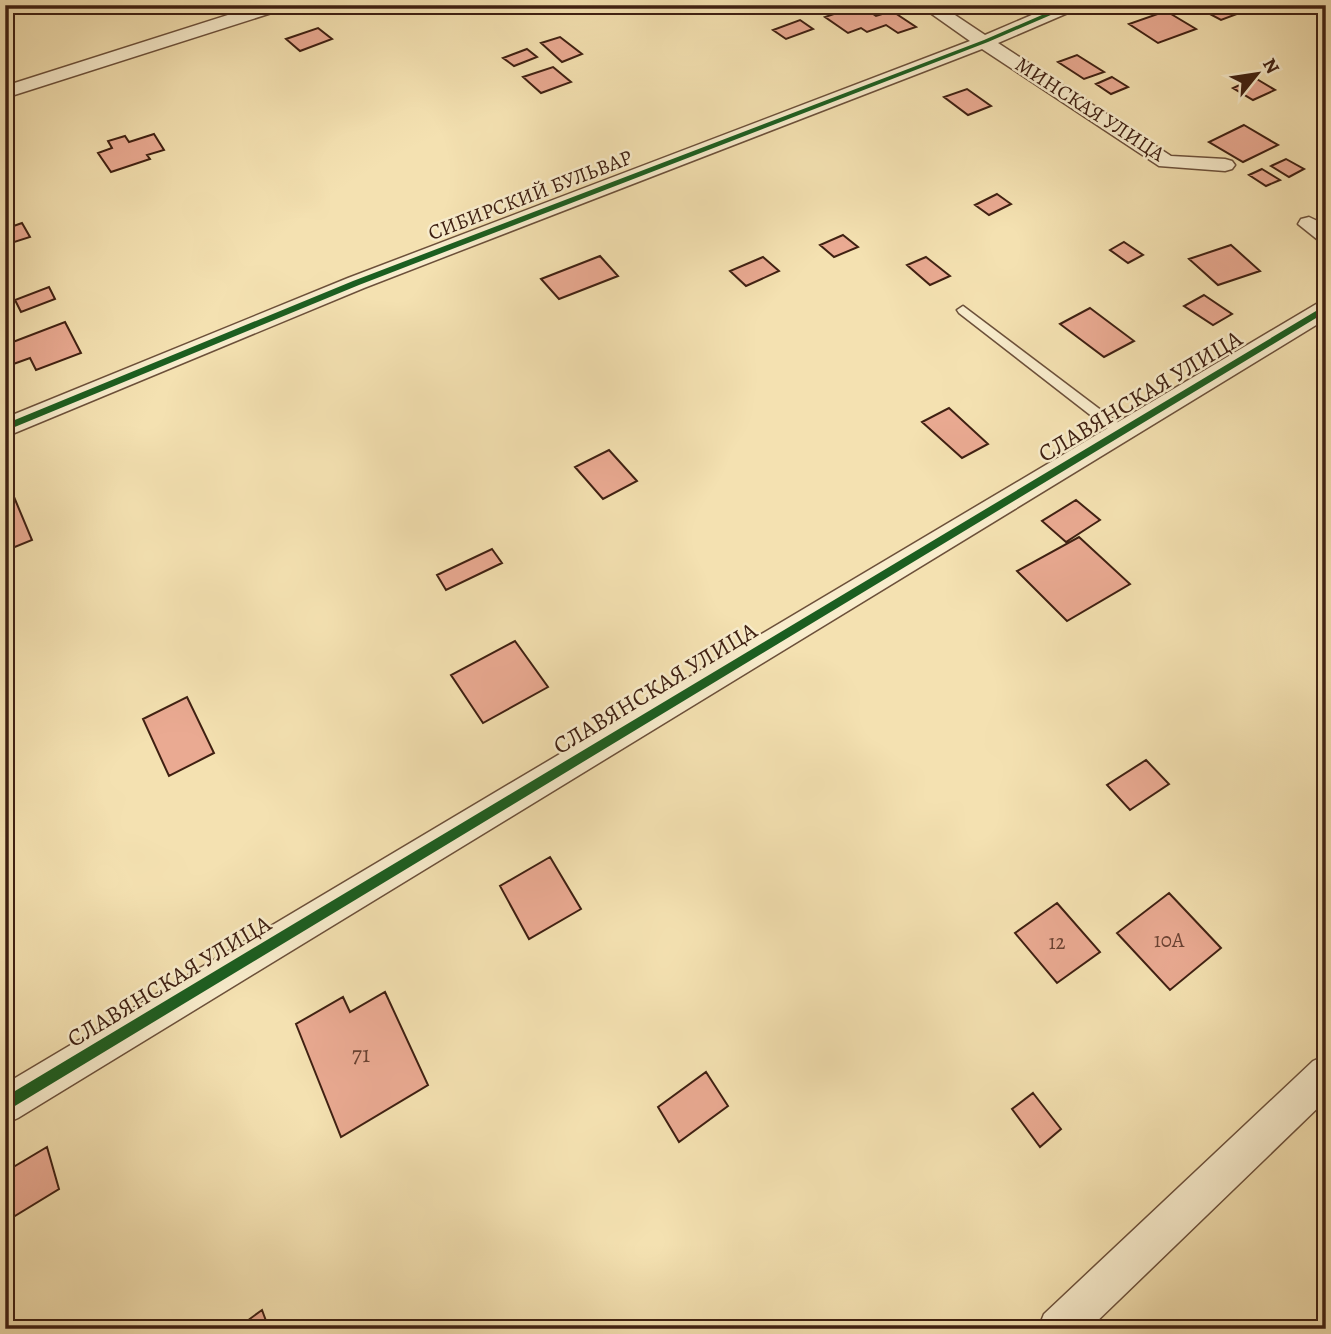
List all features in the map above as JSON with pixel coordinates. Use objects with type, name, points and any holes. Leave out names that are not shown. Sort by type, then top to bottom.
[{"type":"street","points":[[5,92],[278,5]]},
{"type":"street","name":"МИНСКАЯ УЛИЦА","points":[[928,5],[1166,162],[1225,165]]},
{"type":"street","name":"СИБИРСКИЙ БУЛЬВАР","points":[[5,428],[356,283],[986,41],[1071,5]]},
{"type":"street","name":"СЛАВЯНСКАЯ УЛИЦА","points":[[5,1105],[1326,308]]},
{"type":"street","points":[[1059,1329],[1326,1074]]},
{"type":"lane","points":[[962,310],[1121,432]]},
{"type":"building","points":[[860,5],[876,16],[892,11],[916,27],[898,33],[886,25],[867,32],[861,28],[848,33],[825,17]]},
{"type":"building","points":[[1193,5],[1257,5],[1258,6],[1221,20]]},
{"type":"building","points":[[1166,11],[1196,29],[1158,43],[1129,24]]},
{"type":"building","points":[[800,20],[813,29],[786,39],[773,30]]},
{"type":"building","points":[[318,28],[332,39],[300,51],[286,39]]},
{"type":"building","points":[[560,37],[582,54],[562,62],[541,43]]},
{"type":"building","points":[[527,49],[537,57],[514,66],[503,58]]},
{"type":"building","points":[[1077,55],[1104,72],[1084,79],[1058,62]]},
{"type":"building","points":[[553,67],[571,82],[541,93],[523,77]]},
{"type":"building","points":[[1112,77],[1128,87],[1111,94],[1096,84]]},
{"type":"building","points":[[1255,78],[1275,90],[1253,100],[1233,88]]},
{"type":"building","points":[[967,89],[991,106],[968,115],[944,97]]},
{"type":"building","points":[[1244,125],[1278,145],[1243,162],[1209,142]]},
{"type":"building","points":[[154,134],[164,150],[147,155],[150,159],[111,172],[98,153],[112,148],[108,141],[125,136],[129,142]]},
{"type":"building","points":[[1286,159],[1304,169],[1289,177],[1271,166]]},
{"type":"building","points":[[1262,169],[1280,180],[1266,186],[1249,175]]},
{"type":"building","points":[[997,194],[1011,204],[989,215],[975,205]]},
{"type":"building","points":[[22,223],[30,237],[5,245],[5,229]]},
{"type":"building","points":[[843,235],[858,247],[834,257],[820,245]]},
{"type":"building","points":[[1124,242],[1143,255],[1128,263],[1110,250]]},
{"type":"building","points":[[1231,245],[1260,271],[1218,285],[1189,259]]},
{"type":"building","points":[[600,256],[618,276],[559,299],[541,279]]},
{"type":"building","points":[[763,257],[779,271],[746,286],[730,271]]},
{"type":"building","points":[[926,257],[950,276],[930,285],[907,265]]},
{"type":"building","points":[[49,287],[55,299],[21,312],[15,300]]},
{"type":"building","points":[[1204,295],[1232,314],[1213,325],[1184,306]]},
{"type":"building","points":[[1090,308],[1134,341],[1104,357],[1060,324]]},
{"type":"building","points":[[65,322],[81,353],[36,370],[30,358],[5,367],[5,345]]},
{"type":"building","points":[[949,408],[988,444],[962,458],[922,422]]},
{"type":"building","points":[[609,450],[637,481],[603,499],[575,467]]},
{"type":"building","points":[[14,497],[32,540],[5,551],[5,500]]},
{"type":"building","points":[[1076,500],[1100,520],[1066,542],[1042,521]]},
{"type":"building","points":[[1079,537],[1130,584],[1067,621],[1017,571]]},
{"type":"building","points":[[492,549],[502,563],[446,590],[437,575]]},
{"type":"building","points":[[515,641],[548,687],[483,723],[451,675]]},
{"type":"building","points":[[187,697],[214,753],[169,776],[143,719]]},
{"type":"building","points":[[1146,760],[1169,784],[1130,810],[1107,785]]},
{"type":"building","points":[[550,857],[581,909],[529,939],[500,886]]},
{"type":"building","points":[[1169,893],[1221,948],[1170,990],[1117,933]]},
{"type":"building","points":[[1057,903],[1100,952],[1057,983],[1015,933]]},
{"type":"building","points":[[385,992],[428,1085],[341,1137],[296,1024],[343,997],[350,1012]]},
{"type":"building","points":[[706,1072],[728,1106],[679,1142],[658,1107]]},
{"type":"building","points":[[1033,1093],[1061,1129],[1040,1147],[1012,1109]]},
{"type":"building","points":[[47,1147],[59,1189],[5,1222],[5,1172]]},
{"type":"building","points":[[262,1310],[269,1329],[236,1329]]},
{"type":"cycle path","points":[[5,428],[356,283],[986,41],[1071,5]]},
{"type":"cycle path","points":[[5,1105],[1326,308]]}]
